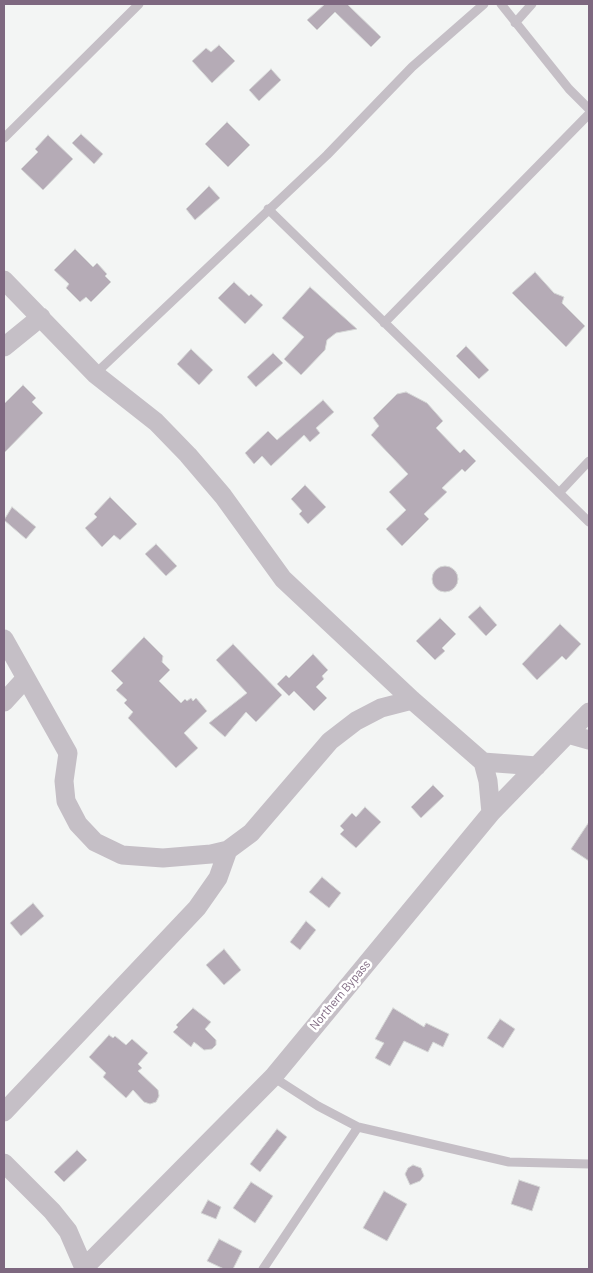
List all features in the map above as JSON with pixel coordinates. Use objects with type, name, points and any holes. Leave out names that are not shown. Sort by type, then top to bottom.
[{"type":"street","points":[[4,280],[95,374],[156,422],[188,455],[223,496],[283,578],[412,700],[483,762],[488,781],[491,813]]},
{"type":"street","points":[[4,347],[41,317]]},
{"type":"street","points":[[4,639],[68,753],[64,782],[66,801],[78,824],[95,842],[122,855],[163,858],[211,854],[228,850],[251,833],[330,741],[356,721],[381,708],[412,700]]},
{"type":"street","points":[[4,702],[25,679]]},
{"type":"street","name":"Northern Bypass","points":[[84,1269],[272,1076],[491,813],[589,712]]},
{"type":"street","points":[[568,734],[589,740]]},
{"type":"street","points":[[483,762],[537,766]]},
{"type":"street","points":[[4,1112],[197,908],[218,878],[228,850]]},
{"type":"street","points":[[4,1163],[52,1211],[68,1231],[84,1269]]},
{"type":"lane","points":[[4,138],[139,4]]},
{"type":"lane","points":[[95,374],[327,155],[418,62],[484,4]]},
{"type":"lane","points":[[501,4],[515,23],[535,44],[569,89],[589,110]]},
{"type":"lane","points":[[515,23],[532,4]]},
{"type":"lane","points":[[384,323],[589,114]]},
{"type":"lane","points":[[268,210],[589,522]]},
{"type":"lane","points":[[559,493],[589,461]]},
{"type":"lane","points":[[272,1076],[318,1106],[358,1127],[509,1162],[589,1164]]},
{"type":"lane","points":[[263,1269],[358,1127]]},
{"type":"building","points":[[325,4],[347,4],[381,37],[371,47],[335,12],[317,30],[307,20]]},
{"type":"building","points":[[219,45],[235,61],[212,83],[192,61],[206,48],[211,52]]},
{"type":"building","points":[[271,69],[281,80],[259,101],[249,90]]},
{"type":"building","points":[[227,122],[250,145],[228,167],[205,144]]},
{"type":"building","points":[[81,134],[103,154],[94,164],[72,143]]},
{"type":"building","points":[[48,135],[73,159],[43,190],[21,169],[38,152],[35,149]]},
{"type":"building","points":[[209,186],[220,198],[195,220],[186,209]]},
{"type":"building","points":[[75,249],[93,267],[97,263],[107,274],[105,276],[111,282],[91,302],[86,297],[80,302],[66,288],[69,284],[54,270]]},
{"type":"building","points":[[535,272],[554,293],[564,297],[562,303],[585,326],[566,347],[512,293]]},
{"type":"building","points":[[234,282],[249,296],[251,294],[263,305],[245,324],[218,298]]},
{"type":"building","points":[[310,287],[357,329],[336,333],[327,340],[325,350],[301,375],[284,359],[304,337],[282,318]]},
{"type":"building","points":[[466,346],[489,370],[479,379],[456,356]]},
{"type":"building","points":[[191,349],[213,370],[199,385],[177,364]]},
{"type":"building","points":[[273,353],[283,363],[256,387],[247,377]]},
{"type":"building","points":[[23,385],[36,398],[32,402],[43,413],[4,453],[4,404]]},
{"type":"building","points":[[406,392],[427,403],[443,421],[436,428],[460,453],[464,449],[476,461],[465,472],[462,469],[442,488],[447,492],[424,514],[429,519],[402,546],[386,529],[406,510],[389,492],[408,474],[371,435],[379,426],[373,418],[397,394]]},
{"type":"building","points":[[323,400],[334,412],[316,428],[320,433],[310,442],[304,435],[271,466],[262,456],[254,464],[245,453],[268,431],[277,440]]},
{"type":"building","points":[[305,485],[326,507],[308,524],[299,514],[302,511],[291,499]]},
{"type":"building","points":[[110,497],[137,524],[120,540],[114,535],[102,547],[85,528],[97,517],[94,514]]},
{"type":"building","points":[[12,507],[36,527],[26,539],[4,520]]},
{"type":"building","points":[[156,544],[177,566],[166,576],[145,554]]},
{"type":"building","points":[[445,566],[454,570],[458,579],[454,588],[445,592],[436,588],[432,579],[436,570]]},
{"type":"building","points":[[480,606],[497,625],[486,636],[468,617]]},
{"type":"building","points":[[440,618],[456,634],[442,648],[445,651],[435,660],[416,641]]},
{"type":"building","points":[[560,624],[581,644],[566,660],[562,656],[537,680],[522,664]]},
{"type":"building","points":[[144,637],[163,656],[162,662],[170,670],[159,681],[181,703],[185,699],[187,701],[191,698],[193,701],[196,698],[207,711],[184,733],[198,748],[176,768],[128,718],[133,712],[124,703],[127,700],[116,690],[123,683],[111,671]]},
{"type":"building","points":[[233,644],[282,695],[256,722],[246,712],[225,737],[209,723],[247,693],[216,660]]},
{"type":"building","points":[[313,654],[328,670],[322,676],[324,679],[316,687],[327,698],[314,711],[294,691],[289,696],[277,684],[286,675],[289,678]]},
{"type":"building","points":[[433,785],[444,796],[421,818],[411,807]]},
{"type":"building","points":[[365,807],[381,822],[356,848],[340,834],[344,830],[340,826],[352,813],[356,817]]},
{"type":"building","points":[[589,822],[589,861],[571,849]]},
{"type":"building","points":[[322,877],[341,893],[329,908],[309,892]]},
{"type":"building","points":[[33,903],[44,916],[21,936],[10,923]]},
{"type":"building","points":[[306,921],[316,930],[300,950],[290,942]]},
{"type":"building","points":[[224,949],[241,970],[224,985],[206,965]]},
{"type":"building","points":[[193,1008],[211,1022],[205,1029],[216,1040],[216,1045],[212,1049],[204,1050],[194,1042],[191,1047],[173,1032],[178,1027],[176,1025]]},
{"type":"building","points":[[393,1008],[424,1027],[426,1023],[449,1034],[443,1047],[433,1042],[428,1052],[404,1041],[390,1066],[375,1058],[384,1043],[375,1039]]},
{"type":"building","points":[[500,1019],[515,1029],[503,1048],[487,1038]]},
{"type":"building","points":[[109,1035],[113,1038],[115,1036],[126,1045],[132,1039],[148,1053],[138,1064],[142,1068],[138,1071],[158,1090],[159,1096],[156,1102],[150,1104],[144,1102],[133,1090],[126,1098],[103,1077],[106,1073],[89,1057]]},
{"type":"building","points":[[277,1129],[287,1137],[260,1172],[250,1164]]},
{"type":"building","points":[[77,1150],[87,1160],[64,1182],[54,1172]]},
{"type":"building","points":[[413,1165],[421,1168],[424,1176],[420,1181],[410,1185],[405,1174],[408,1168]]},
{"type":"building","points":[[519,1180],[540,1187],[532,1211],[511,1204]]},
{"type":"building","points":[[251,1182],[273,1196],[255,1223],[233,1208]]},
{"type":"building","points":[[384,1191],[407,1204],[387,1241],[363,1228]]},
{"type":"building","points":[[208,1200],[221,1207],[216,1219],[201,1213]]},
{"type":"building","points":[[219,1239],[242,1251],[233,1269],[224,1269],[207,1261]]}]
